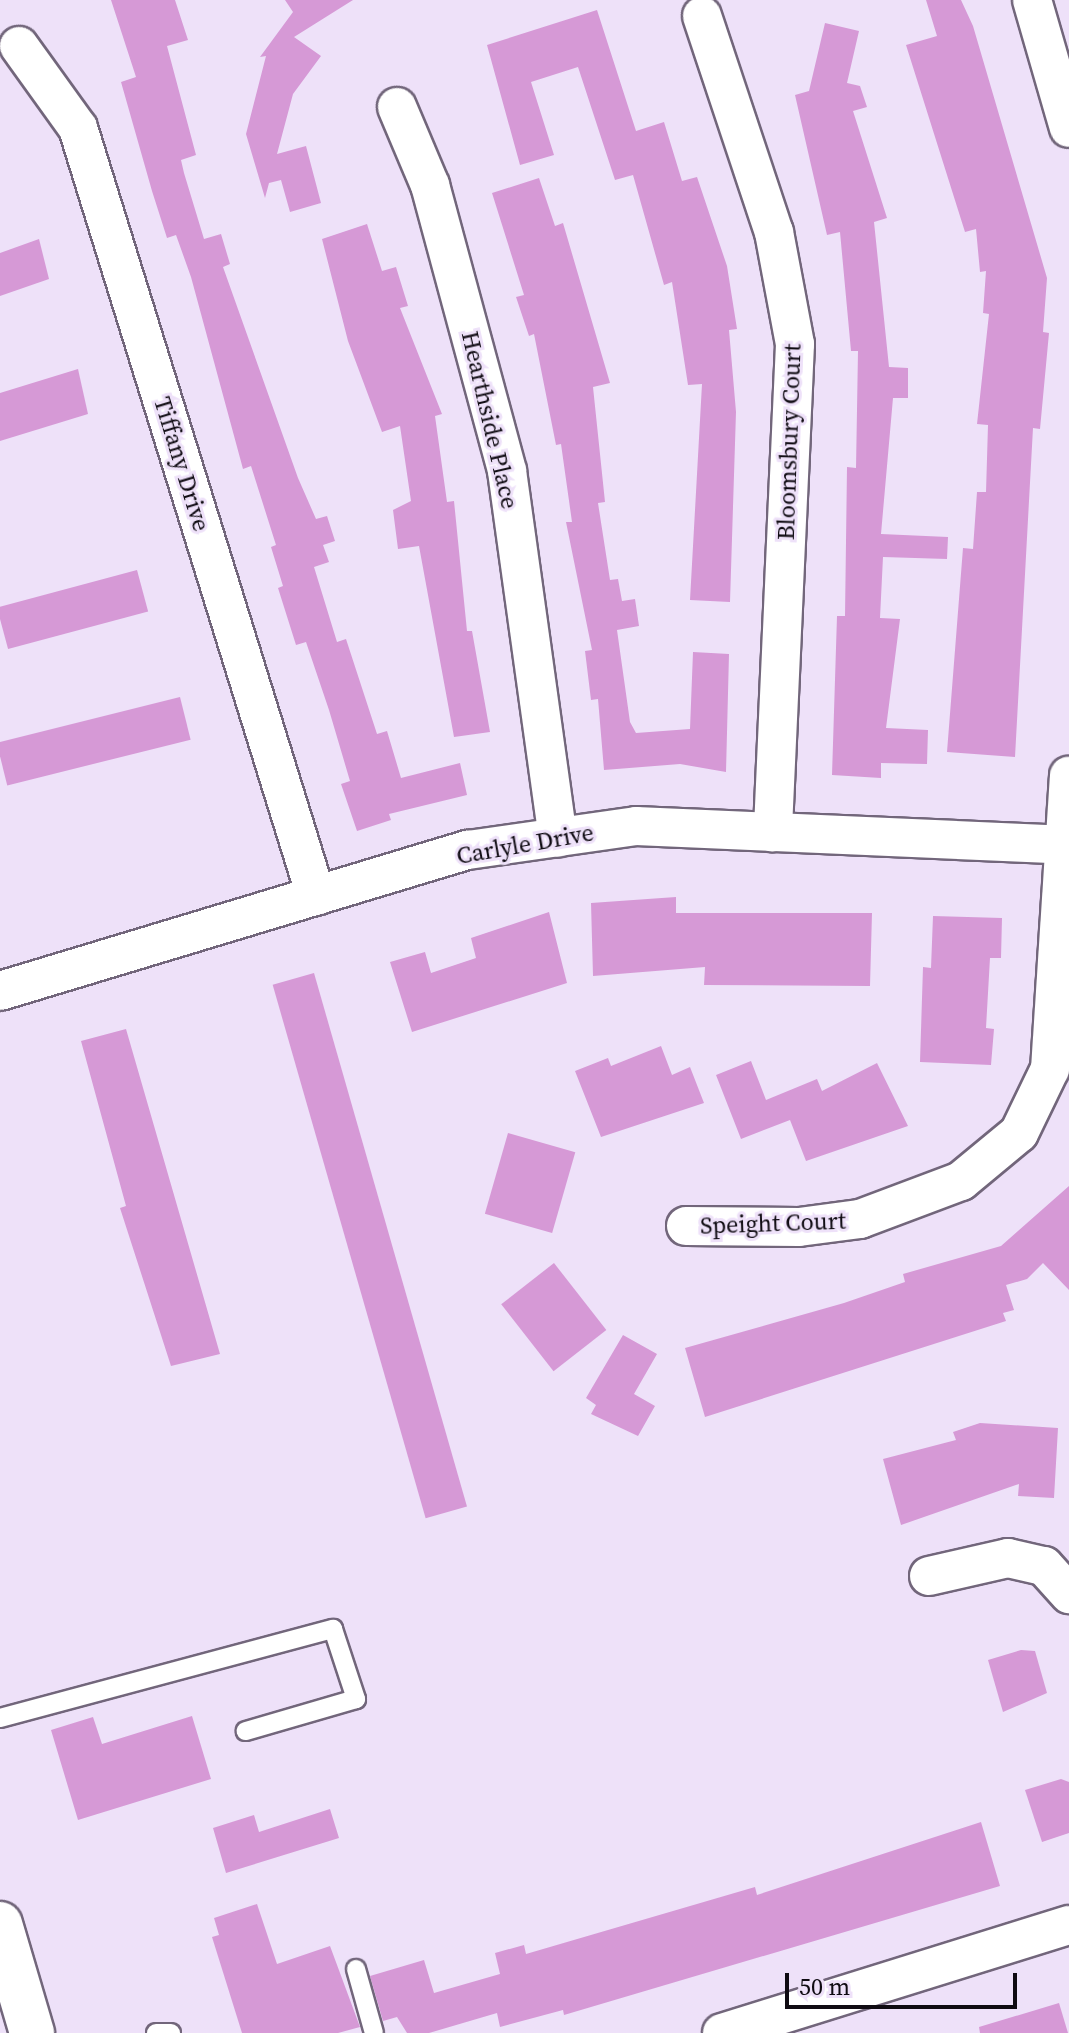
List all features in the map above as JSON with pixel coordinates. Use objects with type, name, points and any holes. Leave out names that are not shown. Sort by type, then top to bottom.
[{"type":"main road","points":[[1,1934],[32,2033]]},
{"type":"street","points":[[1032,0],[1069,128]]},
{"type":"street","name":"Bloomsbury Court","points":[[702,16],[774,232],[795,344],[773,833]]},
{"type":"street","name":"Tiffany Drive","points":[[19,46],[78,128],[316,896]]},
{"type":"street","name":"Hearthside Place","points":[[397,107],[430,185],[507,471],[558,837]]},
{"type":"street","name":"Speight Court","points":[[686,1226],[799,1227],[860,1219],[961,1181],[1019,1133],[1050,1069],[1069,776]]},
{"type":"street","name":"Carlyle Drive","points":[[0,991],[468,850],[636,826],[1066,845]]},
{"type":"street","points":[[929,1576],[1008,1558],[1044,1566],[1069,1594]]},
{"type":"street","points":[[722,2033],[1069,1925]]},
{"type":"lane","points":[[0,1718],[333,1629],[356,1699],[246,1731]]},
{"type":"lane","points":[[356,1969],[374,2033]]},
{"type":"lane","points":[[156,2033],[171,2033]]},
{"type":"building","points":[[111,0],[175,0],[188,40],[167,46],[196,155],[181,160],[184,173],[204,239],[221,234],[230,264],[223,267],[298,478],[316,519],[327,516],[335,541],[323,545],[329,562],[314,567],[337,642],[346,639],[377,734],[387,731],[401,778],[460,763],[467,795],[389,814],[391,820],[357,831],[341,784],[350,781],[329,710],[306,642],[296,645],[278,588],[283,586],[271,547],[276,545],[251,466],[243,469],[191,277],[176,235],[167,238],[152,191],[121,82],[136,77]]},
{"type":"building","points":[[285,0],[353,0],[294,37],[321,56],[293,94],[277,154],[306,146],[321,203],[290,212],[281,180],[269,183],[265,198],[246,134],[266,56],[260,57],[293,12]]},
{"type":"building","points":[[926,0],[961,0],[973,26],[1047,278],[1043,332],[1049,333],[1040,429],[1033,428],[1015,757],[947,752],[963,548],[973,549],[977,492],[986,492],[988,425],[977,424],[989,314],[983,313],[986,271],[980,272],[976,229],[965,232],[906,45],[937,36]]},
{"type":"building","points":[[597,10],[636,131],[664,122],[682,181],[697,177],[727,266],[737,329],[729,330],[736,412],[730,602],[690,600],[702,384],[688,385],[672,282],[664,285],[633,175],[615,180],[578,67],[531,82],[554,155],[520,165],[487,45]]},
{"type":"building","points":[[825,23],[859,31],[847,83],[860,86],[867,107],[853,111],[887,218],[874,222],[889,367],[908,368],[908,398],[893,398],[881,534],[948,537],[947,559],[883,557],[880,618],[900,619],[886,728],[928,730],[927,764],[881,763],[881,778],[832,775],[837,616],[845,616],[847,467],[856,468],[858,351],[851,351],[840,232],[827,235],[795,95],[809,91]]},
{"type":"building","points":[[539,178],[555,226],[563,223],[610,383],[593,387],[605,502],[598,503],[610,580],[618,579],[622,601],[635,599],[639,626],[617,630],[630,722],[636,733],[690,729],[693,652],[729,654],[726,772],[680,764],[604,770],[598,699],[591,700],[585,651],[592,650],[566,522],[572,522],[561,444],[556,445],[534,334],[529,336],[516,297],[524,295],[492,193]]},
{"type":"building","points":[[367,224],[382,271],[396,267],[408,306],[400,308],[442,414],[435,416],[447,502],[454,501],[467,631],[472,631],[490,732],[454,737],[419,546],[398,549],[393,510],[411,501],[400,426],[382,432],[348,341],[322,239]]},
{"type":"building","points":[[39,239],[49,279],[0,296],[0,253]]},
{"type":"building","points":[[78,369],[88,414],[0,441],[0,393]]},
{"type":"building","points":[[137,570],[148,612],[8,649],[0,607]]},
{"type":"building","points":[[180,697],[191,740],[7,785],[0,742]]},
{"type":"building","points":[[676,897],[676,913],[872,913],[870,986],[704,985],[705,967],[593,976],[591,903]]},
{"type":"building","points":[[549,912],[567,983],[412,1032],[390,962],[425,952],[431,973],[476,958],[471,938]]},
{"type":"building","points":[[933,916],[1002,918],[1001,958],[990,958],[986,1028],[994,1029],[991,1065],[920,1062],[923,967],[931,968]]},
{"type":"building","points":[[314,973],[467,1507],[426,1518],[273,985]]},
{"type":"building","points":[[126,1029],[220,1354],[171,1366],[120,1208],[126,1206],[81,1041]]},
{"type":"building","points":[[661,1046],[672,1075],[690,1067],[704,1103],[601,1137],[575,1071],[608,1058],[611,1066]]},
{"type":"building","points":[[751,1061],[766,1100],[817,1079],[822,1091],[877,1063],[908,1126],[806,1161],[790,1120],[741,1139],[716,1075]]},
{"type":"building","points":[[508,1133],[575,1152],[552,1233],[485,1214]]},
{"type":"building","points":[[1069,1186],[1069,1290],[1043,1263],[1027,1279],[1006,1285],[1014,1310],[1003,1313],[1006,1321],[705,1417],[685,1348],[844,1303],[905,1282],[903,1274],[1001,1246]]},
{"type":"building","points":[[554,1263],[606,1330],[554,1371],[501,1304]]},
{"type":"building","points":[[623,1335],[657,1354],[634,1394],[655,1406],[638,1436],[591,1414],[596,1405],[586,1398]]},
{"type":"building","points":[[980,1423],[1058,1428],[1054,1498],[1018,1496],[1019,1484],[901,1525],[883,1459],[956,1440],[953,1432]]},
{"type":"building","points":[[1021,1650],[1035,1651],[1047,1693],[1003,1712],[988,1660]]},
{"type":"building","points":[[192,1716],[211,1779],[78,1820],[51,1730],[93,1717],[102,1744]]},
{"type":"building","points":[[1061,1779],[1069,1782],[1069,1833],[1042,1842],[1025,1790]]},
{"type":"building","points":[[330,1809],[339,1838],[226,1873],[213,1828],[254,1815],[259,1832]]},
{"type":"building","points":[[981,1822],[1000,1886],[564,2015],[563,2010],[500,2027],[497,2013],[429,2033],[407,2033],[397,2017],[383,2021],[370,1976],[424,1960],[434,1993],[500,1974],[495,1953],[524,1945],[526,1954],[755,1887],[757,1895]]},
{"type":"building","points":[[257,1904],[277,1964],[330,1946],[360,2027],[338,2033],[242,2033],[212,1937],[219,1935],[214,1918]]},
{"type":"building","points":[[1059,2003],[1068,2033],[980,2033],[979,2027]]}]
